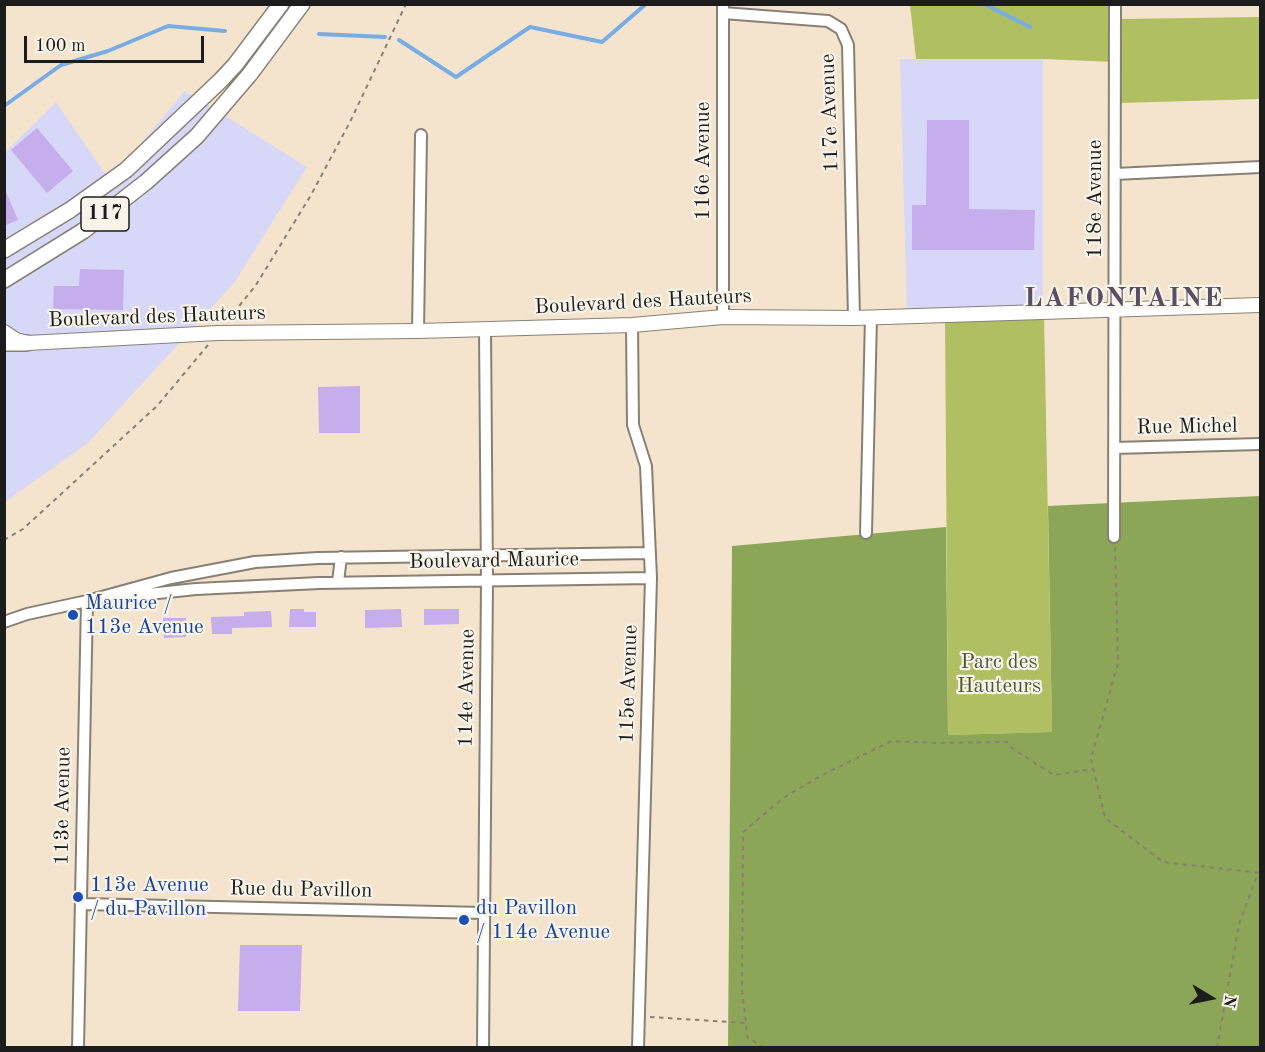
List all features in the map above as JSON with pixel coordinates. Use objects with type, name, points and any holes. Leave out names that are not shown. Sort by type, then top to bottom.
[{"type":"main road","name":"117","points":[[4,280],[83,231],[146,183],[196,136],[250,74],[302,4]]},
{"type":"main road","name":"117","points":[[4,250],[70,210],[126,170],[221,80],[276,6]]},
{"type":"main road","name":"Boulevard des Hauteurs","points":[[27,343],[218,333],[418,331],[632,325],[723,317],[854,318],[1260,305]]},
{"type":"main road","points":[[4,332],[16,340],[27,343]]},
{"type":"main road","points":[[4,343],[27,343]]},
{"type":"street","name":"118e Avenue","points":[[1114,537],[1115,4]]},
{"type":"street","points":[[276,6],[292,19]]},
{"type":"street","name":"116e Avenue","points":[[723,9],[723,317]]},
{"type":"street","name":"117e Avenue","points":[[723,9],[828,21],[841,29],[848,45],[854,318]]},
{"type":"street","points":[[418,331],[421,135]]},
{"type":"street","points":[[1115,174],[1260,166]]},
{"type":"street","points":[[866,533],[871,317]]},
{"type":"street","name":"115e Avenue","points":[[632,325],[633,425],[646,466],[651,578],[638,1047]]},
{"type":"street","name":"114e Avenue","points":[[483,1047],[487,580],[485,329]]},
{"type":"street","name":"Rue Michel","points":[[1114,448],[1260,444]]},
{"type":"street","name":"Boulevard Maurice","points":[[4,622],[27,614],[87,601],[171,578],[244,564],[341,557],[650,553]]},
{"type":"street","points":[[338,582],[341,557]]},
{"type":"street","name":"Boulevard Maurice","points":[[87,601],[196,589],[338,582],[651,578]]},
{"type":"street","name":"113e Avenue","points":[[78,1047],[87,601]]},
{"type":"street","name":"Rue du Pavillon","points":[[81,904],[484,913]]},
{"type":"path","points":[[225,323],[256,285],[311,195],[346,129],[406,4]]},
{"type":"path","points":[[4,540],[23,529],[157,406],[210,342]]},
{"type":"path","points":[[1114,537],[1118,663],[1091,759],[1105,818],[1163,862],[1260,872],[1239,924],[1217,1047]]},
{"type":"path","points":[[764,1047],[747,1037],[742,990],[743,832],[783,798],[826,773],[892,741],[1007,742],[1013,749],[1054,775],[1093,769]]},
{"type":"path","points":[[639,1017],[746,1023]]},
{"type":"shaded area","points":[[900,59],[1043,59],[1043,312],[907,316]]},
{"type":"shaded area","points":[[185,91],[307,167],[234,283],[88,443],[5,502],[5,153],[56,102],[110,181]]},
{"type":"green space","points":[[910,5],[1115,5],[1115,62],[1043,59],[916,59]]},
{"type":"green space","points":[[1260,17],[1260,99],[1119,103],[1121,19]]},
{"type":"green space","name":"Parc des Hauteurs","points":[[1044,314],[1052,732],[948,735],[945,317]]},
{"type":"green space","points":[[1260,496],[1260,1047],[728,1048],[732,546],[946,527],[948,735],[1052,732],[1048,506]]},
{"type":"building","points":[[927,120],[969,120],[969,209],[1035,210],[1034,250],[912,250],[912,205],[926,205]]},
{"type":"building","points":[[37,128],[73,171],[47,193],[11,150]]},
{"type":"building","points":[[4,187],[18,220],[4,226]]},
{"type":"building","points":[[80,269],[124,270],[123,310],[53,309],[54,286],[79,286]]},
{"type":"building","points":[[360,386],[360,433],[319,433],[318,387]]},
{"type":"building","points":[[290,609],[316,612],[316,627],[289,627]]},
{"type":"building","points":[[401,609],[402,627],[365,628],[365,610]]},
{"type":"building","points":[[424,609],[459,609],[459,624],[424,625]]},
{"type":"building","points":[[271,611],[272,627],[232,628],[232,634],[212,634],[211,617],[244,616],[244,612]]},
{"type":"building","points":[[163,618],[186,618],[186,637],[164,638]]},
{"type":"building","points":[[240,945],[302,945],[300,1011],[238,1011]]},
{"type":"waterway","points":[[399,40],[456,77],[530,27],[602,42],[646,4]]},
{"type":"waterway","points":[[984,4],[1030,27]]},
{"type":"waterway","points":[[4,106],[61,65],[108,51],[168,26],[225,31]]},
{"type":"waterway","points":[[319,34],[385,37]]},
{"type":"place","name":"Maurice / 113e Avenue","points":[[73,615]]},
{"type":"place","name":"113e Avenue / du Pavillon","points":[[78,897]]},
{"type":"place","name":"du Pavillon / 114e Avenue","points":[[464,920]]},
{"type":"district","name":"LAFONTAINE","points":[[1124,299]]}]
